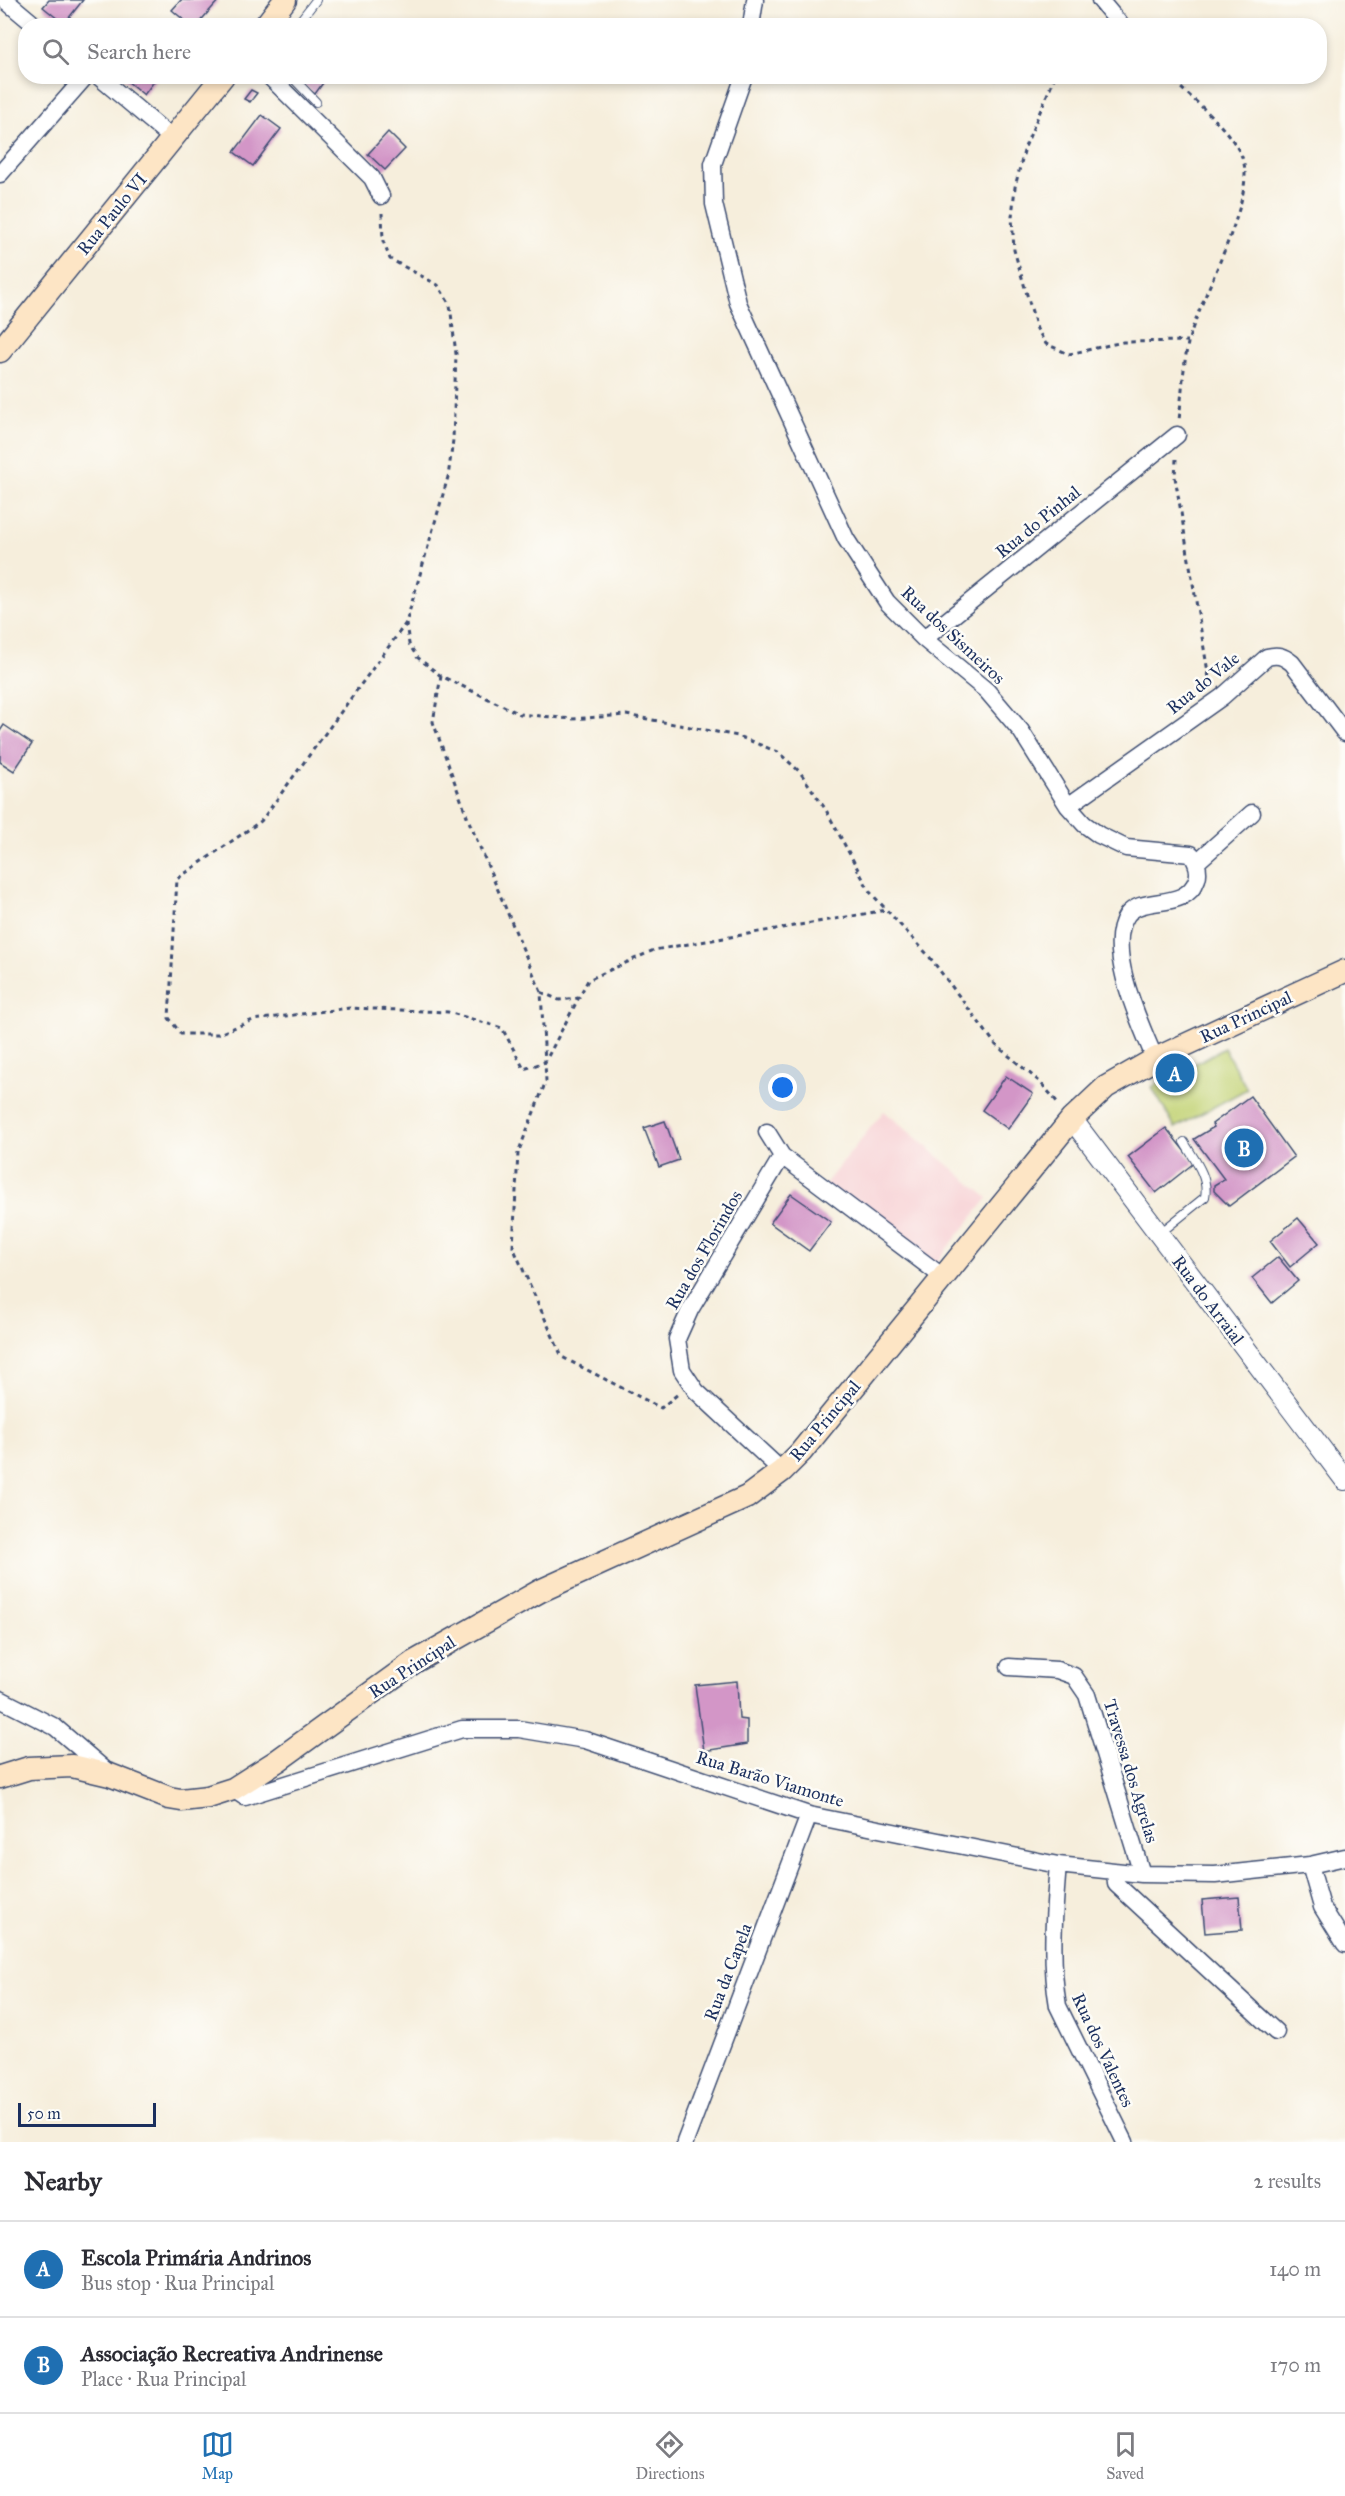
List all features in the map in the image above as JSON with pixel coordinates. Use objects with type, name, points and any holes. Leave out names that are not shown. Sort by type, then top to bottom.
[{"type":"main road","points":[[275,18],[285,0]]},
{"type":"main road","name":"Rua Paulo VI","points":[[0,351],[217,84]]},
{"type":"main road","name":"Rua Principal","points":[[0,1777],[28,1768],[72,1766],[110,1775],[169,1798],[181,1800],[208,1797],[233,1789],[277,1761],[414,1662],[462,1634],[540,1591],[747,1497],[782,1472],[801,1452],[1072,1119],[1106,1087],[1155,1059],[1345,971]]},
{"type":"street","points":[[752,18],[754,0]]},
{"type":"street","points":[[1100,0],[1115,18]]},
{"type":"street","points":[[16,3],[29,18]]},
{"type":"street","points":[[0,174],[79,84]]},
{"type":"street","points":[[107,84],[172,139]]},
{"type":"street","points":[[277,84],[372,178],[381,196]]},
{"type":"street","name":"Rua dos Sismeiros","points":[[741,84],[713,164],[714,204],[738,303],[846,539],[887,602],[924,639],[987,691],[1021,731],[1068,806],[1084,824],[1099,835],[1126,848],[1191,854],[1197,862]]},
{"type":"street","name":"Rua do Pinhal","points":[[924,639],[1177,435]]},
{"type":"street","name":"Rua do Vale","points":[[1068,806],[1213,703],[1257,664],[1275,654],[1284,656],[1292,663],[1345,733]]},
{"type":"street","points":[[1155,1059],[1134,1011],[1120,956],[1121,927],[1129,913],[1141,907],[1178,899],[1192,890],[1198,877],[1197,862],[1252,813]]},
{"type":"street","name":"Rua do Arraial","points":[[1072,1119],[1345,1480]]},
{"type":"street","points":[[767,1132],[782,1156],[943,1276]]},
{"type":"street","name":"Rua dos Florindos","points":[[782,1156],[690,1310],[677,1338],[682,1370],[696,1391],[782,1472]]},
{"type":"street","name":"Travessa dos Agrelas","points":[[1009,1667],[1057,1670],[1074,1676],[1087,1695],[1142,1874]]},
{"type":"street","points":[[0,1699],[54,1727],[110,1775]]},
{"type":"street","name":"Rua Barão Viamonte","points":[[233,1789],[245,1797],[462,1729],[519,1730],[585,1740],[808,1815],[1058,1865],[1142,1874],[1215,1875],[1310,1865],[1345,1857]]},
{"type":"street","name":"Rua da Capela","points":[[685,2142],[808,1815]]},
{"type":"street","name":"Rua dos Valentes","points":[[1058,1865],[1054,1964],[1054,1985],[1058,2006],[1125,2142]]},
{"type":"street","points":[[1310,1865],[1322,1907],[1345,1944]]},
{"type":"street","points":[[1115,1871],[1116,1884],[1276,2032]]},
{"type":"lane","points":[[302,18],[316,0]]},
{"type":"lane","points":[[299,84],[316,102]]},
{"type":"lane","points":[[1159,1234],[1204,1197],[1206,1189],[1202,1174],[1184,1142]]},
{"type":"path","points":[[1052,84],[1025,147],[1015,187],[1012,217],[1014,250],[1036,329],[1046,344],[1069,354],[1123,342],[1188,342]]},
{"type":"path","points":[[1176,84],[1233,141],[1243,160],[1245,180],[1232,233],[1188,342],[1177,435],[1175,477],[1213,703]]},
{"type":"path","points":[[381,196],[383,241],[390,259],[438,285],[450,305],[456,354],[453,440],[448,477],[406,623],[261,821],[177,879],[169,1018],[180,1034],[219,1034],[254,1020],[350,1008],[448,1012],[502,1028],[524,1069],[545,1062],[588,980],[654,951],[887,910]]},
{"type":"path","points":[[406,623],[409,644],[417,657],[441,676],[520,714],[572,719],[626,715],[738,736],[778,752],[800,772],[826,810],[870,892],[928,955],[996,1045],[1040,1082],[1072,1119]]},
{"type":"path","points":[[441,676],[433,722],[468,819],[541,992],[546,1081],[518,1153],[513,1247],[562,1357],[661,1408],[691,1384]]},
{"type":"path","points":[[541,992],[559,1000],[579,998]]},
{"type":"shaded area","points":[[884,1111],[988,1198],[934,1265],[825,1184]]},
{"type":"green space","points":[[1224,1048],[1247,1089],[1175,1128],[1152,1087]]},
{"type":"building","points":[[49,0],[83,0],[69,18],[57,18],[43,7]]},
{"type":"building","points":[[181,0],[219,0],[203,18],[182,18],[172,10]]},
{"type":"building","points":[[131,84],[152,84],[144,95]]},
{"type":"building","points":[[303,84],[322,84],[315,94]]},
{"type":"building","points":[[251,90],[257,93],[250,102],[244,99]]},
{"type":"building","points":[[262,115],[281,129],[253,166],[234,152]]},
{"type":"building","points":[[388,132],[405,149],[385,170],[368,154]]},
{"type":"building","points":[[4,725],[32,744],[14,771],[0,762],[0,731]]},
{"type":"building","points":[[1006,1076],[1033,1094],[1008,1129],[982,1110]]},
{"type":"building","points":[[1250,1096],[1294,1157],[1229,1206],[1214,1191],[1214,1185],[1224,1179],[1194,1139],[1214,1127],[1212,1124]]},
{"type":"building","points":[[665,1121],[679,1160],[659,1167],[644,1128]]},
{"type":"building","points":[[1166,1128],[1194,1163],[1156,1193],[1128,1157]]},
{"type":"building","points":[[791,1194],[831,1222],[809,1251],[770,1223]]},
{"type":"building","points":[[1298,1218],[1319,1243],[1290,1267],[1270,1241]]},
{"type":"building","points":[[1278,1257],[1298,1281],[1272,1303],[1252,1278]]},
{"type":"building","points":[[737,1681],[739,1719],[747,1720],[747,1744],[704,1751],[695,1685]]},
{"type":"building","points":[[1239,1897],[1242,1930],[1205,1933],[1202,1900]]},
{"type":"place","name":"Escola Primária Andrinos","points":[[1175,1073]]},
{"type":"place","name":"Associação Recreativa Andrinense","points":[[1244,1148]]}]
